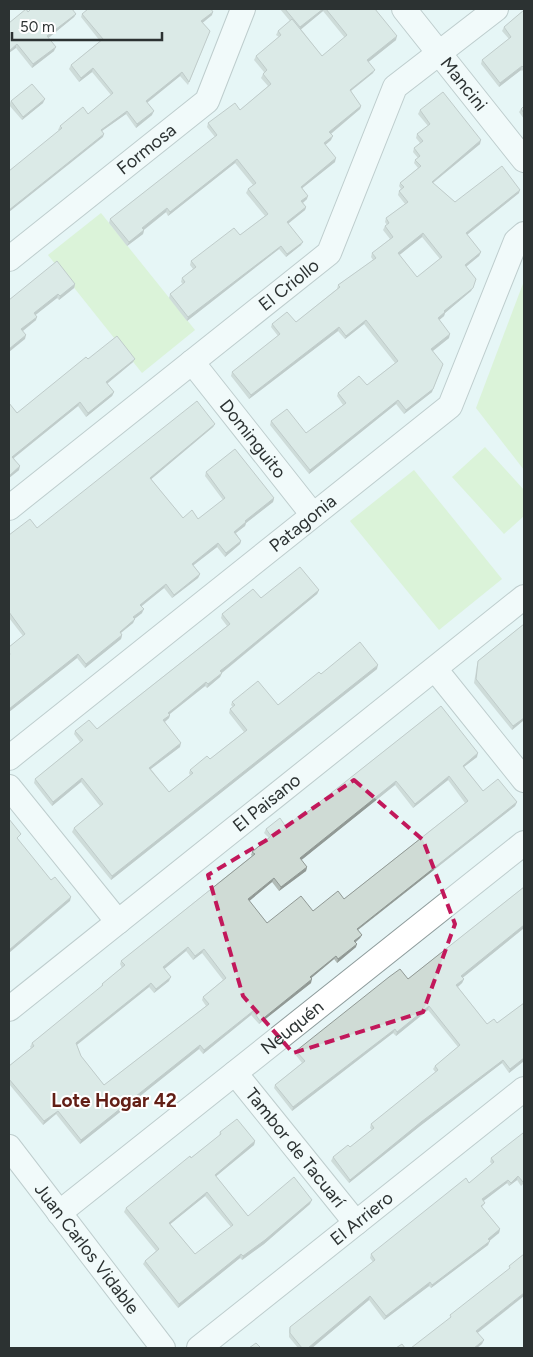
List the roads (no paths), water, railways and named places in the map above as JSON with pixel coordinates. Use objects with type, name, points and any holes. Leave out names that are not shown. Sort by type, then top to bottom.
[{"type":"street","name":"Formosa","points":[[9,259],[207,101],[243,9]]},
{"type":"street","name":"Mancini","points":[[404,9],[524,160]]},
{"type":"street","name":"El Criollo","points":[[9,508],[330,253],[395,87],[496,9]]},
{"type":"street","name":"Patagonia","points":[[9,758],[450,406],[516,241],[524,234]]},
{"type":"street","name":"Dominguito","points":[[192,362],[314,515]]},
{"type":"street","name":"El Paisano","points":[[9,1009],[524,597]]},
{"type":"street","points":[[435,668],[524,780]]},
{"type":"street","points":[[9,787],[118,922]]},
{"type":"street","name":"Neuquén","points":[[59,1213],[524,844]]},
{"type":"street","name":"Tambor de Tacuarí","points":[[236,1073],[356,1223]]},
{"type":"street","name":"El Arriero","points":[[199,1348],[524,1089]]},
{"type":"street","name":"Juan Carlos Vidable","points":[[9,1147],[163,1348]]},
{"type":"district","name":"Lote Hogar 42","points":[[114,1100]]}]
